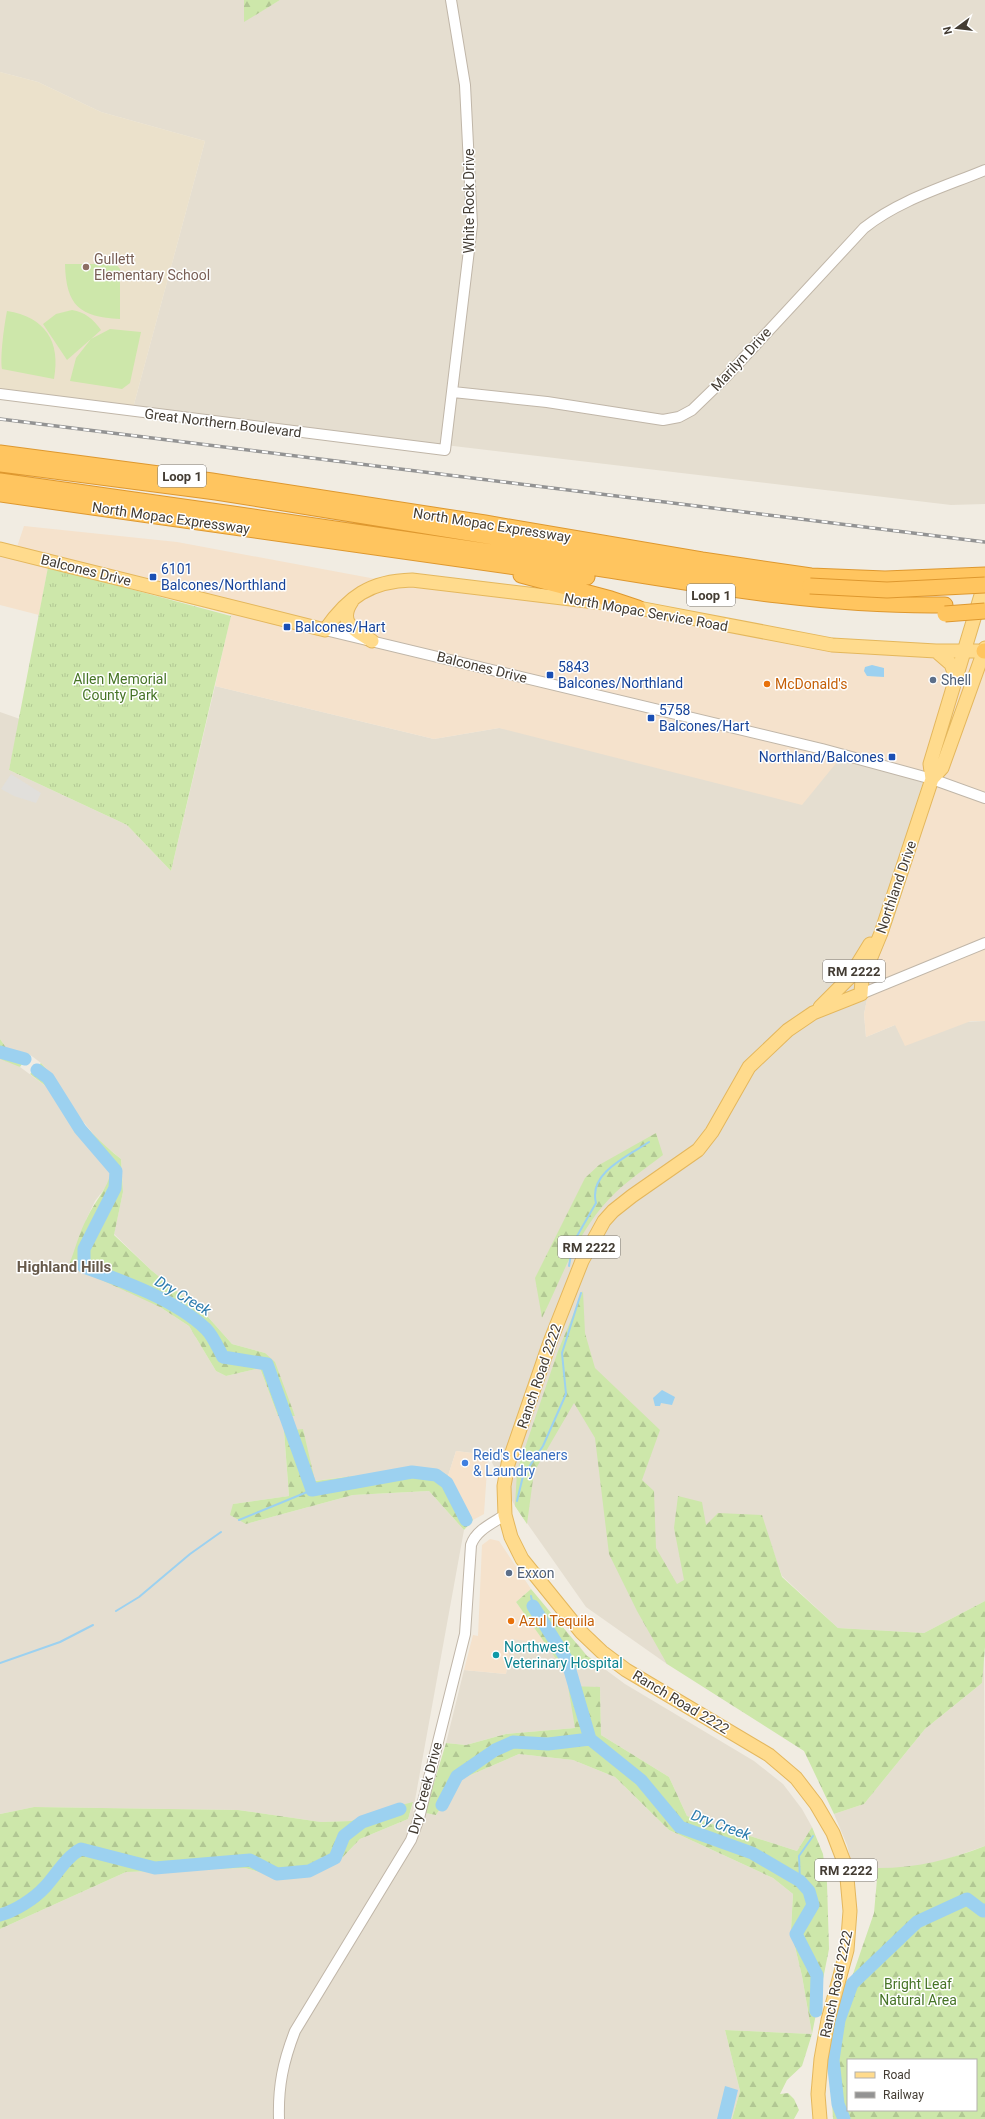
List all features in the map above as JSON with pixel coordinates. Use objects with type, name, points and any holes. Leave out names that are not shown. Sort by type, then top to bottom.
[{"type":"highway","name":"North Mopac Expressway","points":[[0,453],[153,472],[485,523],[710,561],[811,581],[885,580],[985,575]]},
{"type":"highway","points":[[0,464],[216,492],[733,576],[811,581],[887,590],[985,583]]},
{"type":"highway","points":[[0,482],[391,535],[791,598],[945,609],[985,603]]},
{"type":"highway","name":"North Mopac Expressway","points":[[0,494],[781,605],[854,612],[945,609],[985,611]]},
{"type":"highway","points":[[364,504],[476,534]]},
{"type":"highway","points":[[321,539],[342,534],[456,546]]},
{"type":"highway","points":[[478,563],[611,599],[638,608]]},
{"type":"main road","name":"Balcones Drive","points":[[0,549],[325,630]]},
{"type":"main road","name":"North Mopac Service Road","points":[[325,630],[342,606],[367,590],[383,584],[412,580],[546,595],[638,608],[826,644],[936,651],[964,652],[985,650]]},
{"type":"main road","name":"Northland Drive","points":[[932,779],[930,764],[985,583]]},
{"type":"main road","points":[[354,598],[347,610],[347,621],[352,627],[372,640]]},
{"type":"main road","name":"Northland Drive","points":[[861,994],[862,979],[885,921],[932,779],[942,768],[985,650]]},
{"type":"main road","points":[[936,651],[951,664],[956,678]]},
{"type":"main road","points":[[973,683],[985,669]]},
{"type":"main road","name":"RM 2222","points":[[813,1013],[849,978],[885,921]]},
{"type":"main road","name":"Ranch Road 2222","points":[[820,2119],[818,2094],[821,2059],[828,2020],[846,1950],[850,1911],[846,1867],[834,1833],[816,1804],[796,1778],[769,1755],[626,1670],[581,1632],[522,1559],[511,1537],[505,1515],[504,1486],[508,1464],[550,1342],[582,1261],[597,1231],[613,1211],[654,1179],[678,1165],[698,1150],[712,1132],[749,1067],[788,1030],[813,1013],[861,994]]},
{"type":"street","name":"White Rock Drive","points":[[445,450],[472,225],[465,85],[451,0]]},
{"type":"street","name":"Marilyn Drive","points":[[453,392],[547,402],[663,420],[679,417],[692,410],[724,379],[864,228],[880,215],[900,204],[985,170]]},
{"type":"street","name":"Great Northern Boulevard","points":[[0,394],[445,450]]},
{"type":"street","name":"Balcones Drive","points":[[325,630],[372,640],[822,749],[932,779],[985,798]]},
{"type":"street","points":[[861,994],[985,943]]},
{"type":"street","name":"Dry Creek Drive","points":[[279,2119],[280,2082],[285,2059],[295,2031],[405,1851],[417,1825],[464,1634],[470,1545],[475,1536],[484,1528],[505,1515]]},
{"type":"shaded area","points":[[0,0],[244,0],[244,21],[280,0],[985,0],[985,504],[951,505],[133,408],[205,141],[101,112],[38,82],[0,72]]},
{"type":"shaded area","name":"Gullett Elementary School","points":[[0,72],[38,82],[101,112],[205,141],[133,408],[0,392]]},
{"type":"shaded area","points":[[24,526],[177,542],[376,579],[601,607],[765,638],[985,654],[985,1021],[971,1021],[905,1046],[895,1025],[866,1037],[864,1014],[872,975],[894,920],[939,779],[846,751],[802,805],[499,728],[434,739],[215,686],[231,615],[48,567],[39,615],[0,605],[0,557],[13,559]]},
{"type":"shaded area","points":[[215,686],[434,739],[499,728],[846,751],[939,779],[894,920],[872,975],[864,1014],[866,1037],[895,1025],[985,1021],[985,1601],[924,1633],[838,1628],[782,1576],[764,1525],[667,1664],[586,1607],[515,1506],[488,1455],[456,1451],[448,1476],[432,1468],[416,1468],[314,1481],[303,1430],[284,1432],[289,1496],[233,1504],[246,1524],[353,1495],[429,1491],[464,1530],[413,1811],[436,1815],[459,1780],[519,1754],[573,1760],[615,1777],[669,1830],[773,1878],[793,1894],[791,1930],[802,1976],[812,2034],[725,2030],[740,2091],[732,2119],[0,2119],[0,1929],[126,1872],[245,1868],[279,1877],[340,1860],[360,1839],[408,1819],[413,1803],[375,1812],[351,1821],[321,1822],[238,1810],[34,1807],[0,1814],[0,1059],[16,1064],[51,1090],[66,1118],[111,1171],[109,1183],[95,1201],[86,1220],[160,1307],[189,1326],[216,1371],[226,1376],[260,1368],[278,1416],[295,1416],[265,1353],[232,1344],[208,1317],[151,1270],[114,1234],[123,1192],[121,1159],[98,1140],[69,1104],[51,1074],[41,1063],[29,1054],[7,1049],[0,1039],[0,712],[20,719],[9,770],[127,825],[171,871]]},
{"type":"shaded area","points":[[11,774],[41,793],[36,803],[14,796],[1,789]]},
{"type":"shaded area","points":[[456,1451],[488,1455],[484,1514],[473,1520],[448,1476]]},
{"type":"shaded area","points":[[490,1539],[499,1541],[531,1589],[516,1602],[545,1643],[511,1639],[506,1674],[464,1670],[473,1635],[478,1636],[482,1545]]},
{"type":"shaded area","points":[[511,1639],[578,1644],[587,1656],[625,1684],[754,1761],[783,1784],[802,1809],[812,1827],[797,1851],[687,1816],[669,1777],[601,1735],[600,1687],[575,1728],[506,1734],[466,1745],[446,1743],[464,1670],[506,1674]]},
{"type":"shaded area","points":[[984,1647],[985,1846],[945,1860],[908,1868],[878,1868],[854,1873],[847,1845],[834,1814],[864,1804],[925,1729],[982,1683]]},
{"type":"green space","points":[[244,0],[280,0],[244,22]]},
{"type":"green space","points":[[65,264],[116,264],[120,269],[120,319],[106,318],[85,312],[78,306],[72,299],[68,290]]},
{"type":"green space","points":[[72,310],[81,312],[101,330],[67,360],[43,324],[56,314]]},
{"type":"green space","points":[[7,311],[20,314],[31,319],[40,325],[47,333],[52,342],[55,353],[56,365],[54,379],[2,369],[2,349]]},
{"type":"green space","points":[[110,329],[141,332],[130,383],[122,389],[70,381],[76,358],[91,339]]},
{"type":"green space","name":"Allen Memorial County Park","points":[[48,567],[231,616],[171,871],[127,825],[9,770]]},
{"type":"green space","points":[[0,1039],[7,1049],[29,1054],[20,1067],[0,1059]]},
{"type":"green space","points":[[41,1063],[52,1077],[79,1119],[99,1140],[121,1159],[123,1192],[114,1235],[151,1270],[208,1317],[232,1344],[265,1353],[275,1362],[295,1416],[278,1416],[260,1368],[226,1376],[216,1371],[189,1326],[160,1307],[69,1265],[84,1224],[104,1190],[111,1171],[66,1118],[51,1090],[30,1074]]},
{"type":"green space","points":[[656,1133],[663,1155],[616,1192],[592,1219],[576,1246],[542,1318],[535,1278],[585,1178],[599,1165]]},
{"type":"green space","points":[[583,1291],[585,1333],[595,1368],[660,1430],[642,1480],[654,1491],[656,1548],[677,1584],[684,1580],[674,1528],[678,1496],[702,1502],[706,1525],[718,1513],[762,1515],[782,1577],[838,1628],[924,1633],[985,1601],[985,1647],[982,1683],[925,1729],[864,1804],[834,1814],[804,1751],[667,1664],[637,1611],[609,1554],[595,1438],[574,1403],[534,1472],[527,1524],[515,1506],[517,1471],[558,1351]]},
{"type":"green space","points":[[303,1429],[315,1481],[416,1468],[432,1468],[447,1475],[473,1520],[464,1530],[429,1491],[353,1495],[246,1524],[230,1515],[233,1504],[289,1496],[284,1431]]},
{"type":"green space","points":[[531,1589],[587,1656],[597,1662],[566,1673],[516,1602]]},
{"type":"green space","points":[[568,1686],[600,1687],[601,1735],[669,1777],[687,1816],[797,1851],[812,1827],[823,1854],[827,1883],[829,1949],[812,2034],[802,1976],[791,1930],[793,1894],[773,1878],[669,1830],[615,1777],[573,1760],[519,1754],[459,1780],[436,1815],[425,1813],[446,1743],[466,1745],[506,1734],[575,1728]]},
{"type":"green space","points":[[413,1802],[408,1819],[360,1839],[340,1860],[313,1875],[279,1877],[245,1868],[126,1872],[0,1929],[0,1814],[34,1807],[238,1810],[321,1822],[351,1821],[375,1812]]},
{"type":"green space","name":"Bright Leaf Natural Area","points":[[985,1846],[985,2119],[833,2119],[831,2084],[836,2035],[853,1974],[874,1913],[878,1868],[906,1867],[946,1859]]},
{"type":"green space","points":[[725,2030],[812,2034],[802,2066],[787,2080],[780,2094],[788,2093],[794,2099],[799,2110],[794,2119],[732,2119],[740,2091]]},
{"type":"water","points":[[872,665],[884,668],[884,677],[867,676],[864,671],[865,667]]},
{"type":"water","points":[[662,1390],[675,1397],[672,1405],[661,1403],[660,1406],[655,1406],[653,1398]]},
{"type":"water","points":[[725,2086],[738,2090],[731,2119],[717,2119]]},
{"type":"waterway","name":"Dry Creek","points":[[0,1048],[3,1053]]},
{"type":"waterway","name":"Dry Creek","points":[[0,1052],[25,1059]]},
{"type":"waterway","name":"Dry Creek","points":[[37,1070],[48,1078],[80,1129],[116,1171],[115,1188],[84,1249],[84,1267],[148,1292],[180,1309],[209,1332],[223,1357],[267,1364],[312,1490],[412,1472],[436,1475],[447,1483],[466,1520]]},
{"type":"waterway","points":[[569,1266],[573,1243],[596,1203],[595,1192],[598,1183],[612,1166],[649,1142]]},
{"type":"waterway","points":[[517,1501],[523,1476],[543,1446],[566,1394],[562,1353],[581,1293]]},
{"type":"waterway","points":[[239,1520],[312,1490]]},
{"type":"waterway","points":[[116,1611],[139,1597],[190,1554],[221,1532]]},
{"type":"waterway","name":"Dry Creek","points":[[531,1596],[533,1606]]},
{"type":"waterway","name":"Dry Creek","points":[[533,1606],[567,1660],[590,1739],[641,1780],[680,1827],[752,1853],[800,1881],[809,1891],[813,1905],[796,1934],[817,1975],[816,2011]]},
{"type":"waterway","points":[[0,1663],[60,1642],[93,1625]]},
{"type":"waterway","points":[[442,1805],[457,1776],[495,1750],[513,1742],[548,1744],[590,1739]]},
{"type":"waterway","points":[[0,1915],[18,1908],[35,1896],[45,1887],[66,1861],[81,1849],[155,1868],[250,1860],[277,1874],[309,1871],[335,1858],[344,1836],[362,1822],[400,1809]]},
{"type":"waterway","points":[[800,1881],[799,1856],[813,1836]]},
{"type":"waterway","points":[[844,2119],[838,2104],[833,2060],[839,2020],[852,1984],[917,1922],[967,1899],[983,1911],[985,1910]]},
{"type":"railway","points":[[0,419],[985,542]]},
{"type":"place","name":"Gullett Elementary School","points":[[86,267]]},
{"type":"place","name":"6101 Balcones/Northland","points":[[153,577]]},
{"type":"place","name":"Balcones/Hart","points":[[287,627]]},
{"type":"place","name":"5843 Balcones/Northland","points":[[550,675]]},
{"type":"place","name":"Shell","points":[[933,680]]},
{"type":"place","name":"McDonald's","points":[[767,684]]},
{"type":"place","name":"5758 Balcones/Hart","points":[[651,718]]},
{"type":"place","name":"Northland/Balcones","points":[[892,757]]},
{"type":"place","name":"Reid's Cleaners & Laundry","points":[[465,1463]]},
{"type":"place","name":"Exxon","points":[[509,1573]]},
{"type":"place","name":"Azul Tequila","points":[[511,1621]]},
{"type":"place","name":"Northwest Veterinary Hospital","points":[[496,1655]]},
{"type":"district","name":"Highland Hills","points":[[64,1267]]}]
